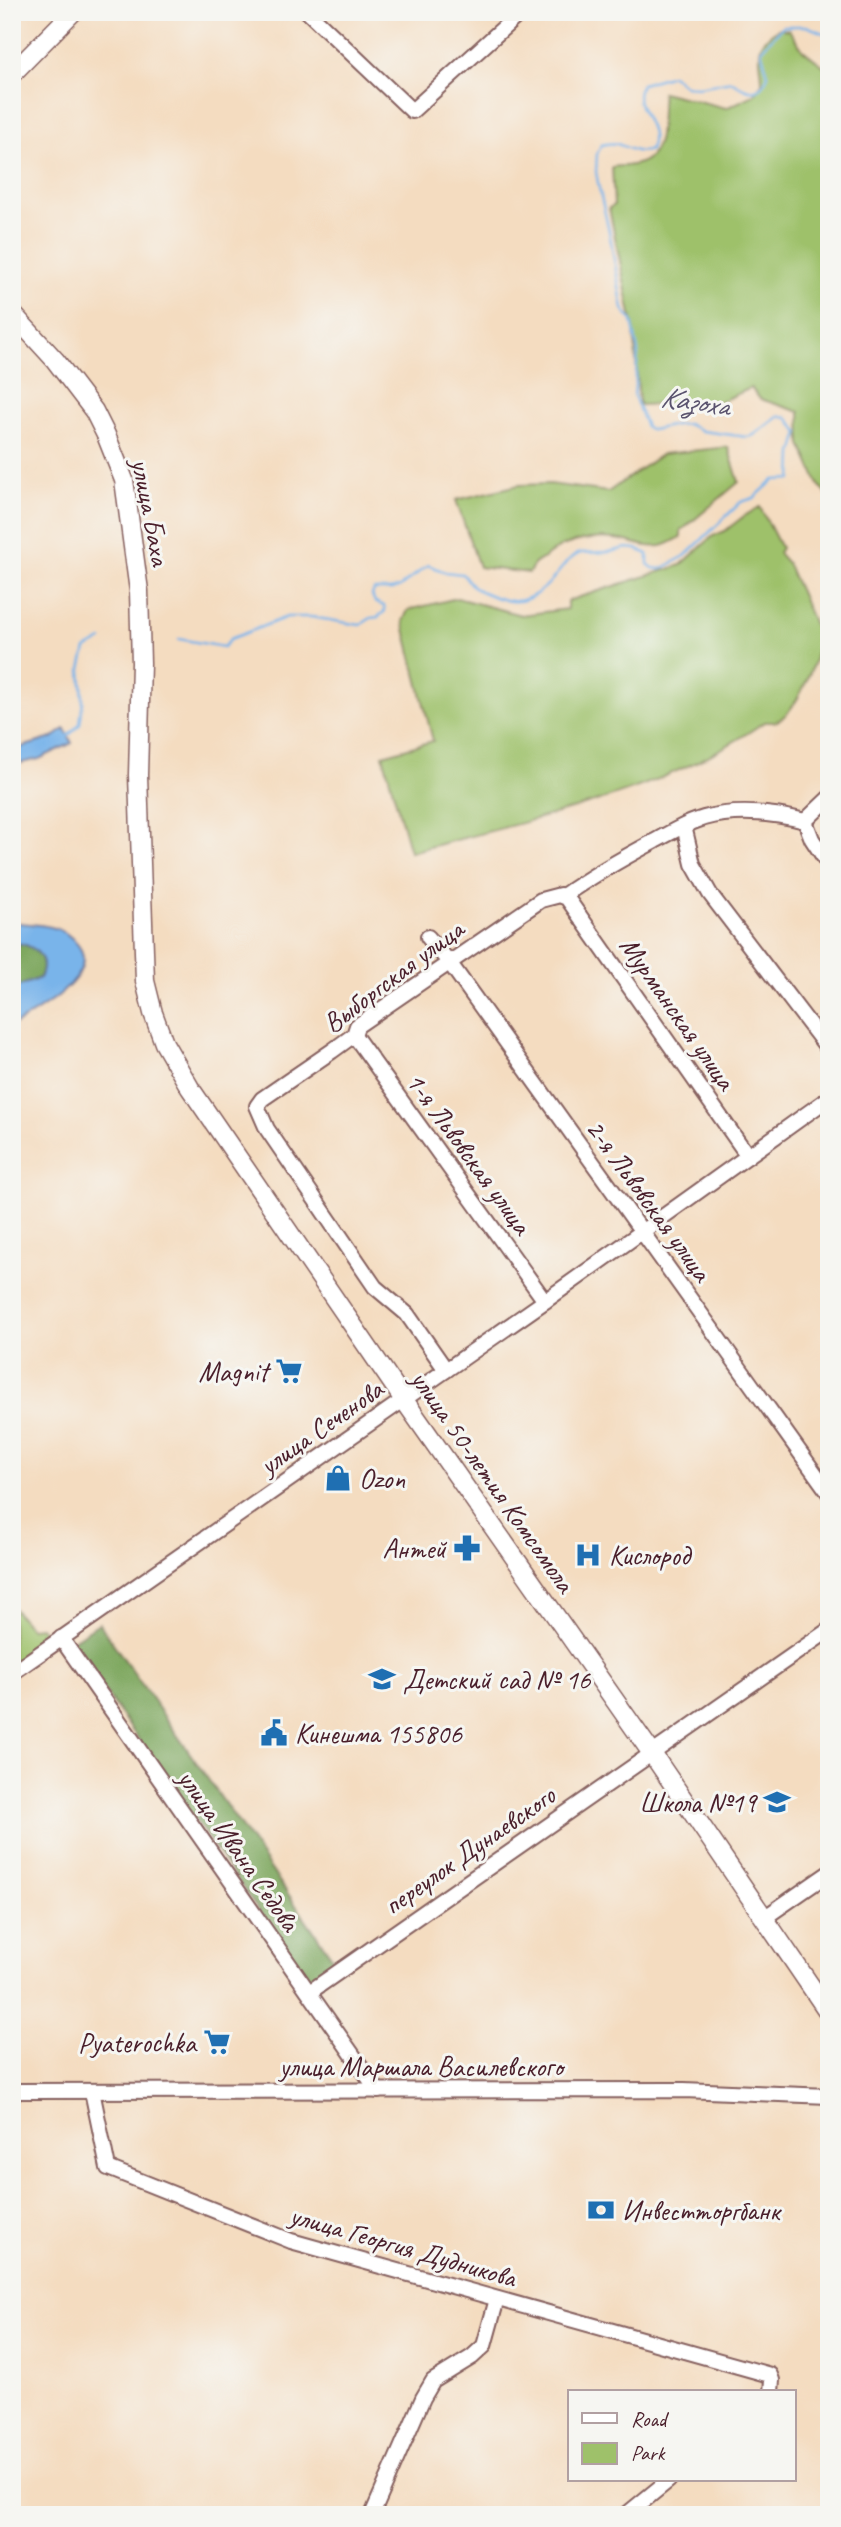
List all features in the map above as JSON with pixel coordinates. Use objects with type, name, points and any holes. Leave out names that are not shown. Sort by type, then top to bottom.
[{"type":"main road","points":[[12,74],[73,12]]},
{"type":"main road","name":"улица Баха","points":[[12,313],[55,360],[94,411],[124,480],[139,591],[138,775],[143,965]]},
{"type":"main road","name":"улица 50-летия Комсомола","points":[[143,965],[153,1013],[175,1063],[404,1400],[651,1752],[829,2013]]},
{"type":"street","points":[[308,12],[412,111],[521,12]]},
{"type":"street","points":[[829,798],[805,821],[812,839],[829,865]]},
{"type":"street","name":"Выборгская улица","points":[[446,1370],[407,1314],[374,1287],[267,1129],[257,1106],[262,1098],[354,1035],[357,1026],[541,900],[551,896],[565,897],[601,870],[684,826],[705,818],[741,813],[783,816],[805,821]]},
{"type":"street","points":[[684,826],[693,864],[710,894],[829,1050]]},
{"type":"street","name":"Мурманская улица","points":[[565,897],[748,1156]]},
{"type":"street","name":"2-я Львовская улица","points":[[428,937],[449,962],[829,1493]]},
{"type":"street","name":"1-я Львовская улица","points":[[354,1035],[545,1301]]},
{"type":"street","name":"улица Сеченова","points":[[12,1672],[545,1301],[829,1098]]},
{"type":"street","name":"переулок Дунаевского","points":[[314,1989],[829,1630]]},
{"type":"street","name":"улица Ивана Седова","points":[[61,1638],[378,2091]]},
{"type":"street","points":[[764,1918],[829,1873]]},
{"type":"street","name":"улица Маршала Василевского","points":[[12,2091],[684,2090],[829,2096]]},
{"type":"street","name":"улица Георгия Дудникова","points":[[92,2091],[108,2168],[291,2241],[770,2375],[771,2390]]},
{"type":"street","points":[[372,2515],[423,2398],[433,2381],[472,2357],[484,2346],[498,2299]]},
{"type":"street","points":[[626,2515],[667,2482]]},
{"type":"green space","points":[[780,28],[789,30],[803,50],[829,70],[829,498],[819,485],[801,444],[800,412],[760,399],[751,388],[719,402],[639,405],[634,329],[609,208],[614,205],[612,167],[640,163],[654,151],[660,132],[662,92],[726,108],[754,95],[762,83],[761,46]]},
{"type":"green space","points":[[728,447],[739,482],[681,531],[681,537],[666,545],[656,546],[613,539],[573,542],[537,562],[529,573],[479,567],[456,500],[519,485],[550,484],[608,492],[662,454]]},
{"type":"green space","points":[[760,507],[781,548],[778,553],[787,563],[818,638],[815,659],[805,685],[783,717],[775,722],[764,722],[682,769],[638,787],[548,816],[410,852],[383,755],[433,741],[403,621],[408,610],[457,598],[521,615],[567,609],[567,601],[681,565],[713,536]]},
{"type":"green space","points":[[12,943],[27,945],[38,952],[43,970],[40,978],[12,989]]},
{"type":"green space","points":[[12,1607],[30,1628],[40,1627],[51,1641],[12,1667]]},
{"type":"green space","points":[[99,1623],[339,1967],[311,1985],[70,1642]]},
{"type":"water","points":[[65,729],[72,743],[39,759],[12,765],[12,750],[52,738]]},
{"type":"water","points":[[12,922],[59,929],[78,945],[83,957],[81,969],[62,992],[12,1026],[12,989],[40,978],[43,964],[33,949],[12,943]]},
{"type":"waterway","name":"Казоха","points":[[179,639],[224,647],[230,639],[287,617],[311,617],[360,625],[385,611],[384,606],[375,602],[372,595],[374,590],[400,587],[428,565],[445,572],[462,574],[476,589],[512,601],[528,599],[536,594],[570,559],[580,553],[636,549],[648,554],[648,564],[661,569],[685,556],[741,502],[754,498],[774,480],[792,479],[793,453],[799,433],[787,417],[779,416],[754,435],[747,437],[702,431],[687,424],[652,430],[646,427],[634,396],[638,352],[632,321],[623,309],[596,172],[597,154],[601,145],[609,143],[637,151],[650,150],[651,131],[638,100],[642,84],[672,75],[685,86],[699,87],[731,81],[747,90],[757,90],[768,75],[761,50],[783,26],[806,26],[829,35]]},
{"type":"waterway","name":"Казоха","points":[[68,736],[80,724],[83,701],[81,669],[86,649],[102,640]]},
{"type":"place","name":"Magnit","points":[[289,1371]]},
{"type":"place","name":"Ozon","points":[[338,1478]]},
{"type":"place","name":"Антей","points":[[467,1548]]},
{"type":"place","name":"Кислород","points":[[588,1555]]},
{"type":"place","name":"Детский сад № 16","points":[[382,1679]]},
{"type":"place","name":"Кинешма 155806","points":[[274,1733]]},
{"type":"place","name":"Школа №19","points":[[777,1802]]},
{"type":"place","name":"Pyaterochka","points":[[217,2042]]},
{"type":"place","name":"Инвестторгбанк","points":[[601,2210]]}]
